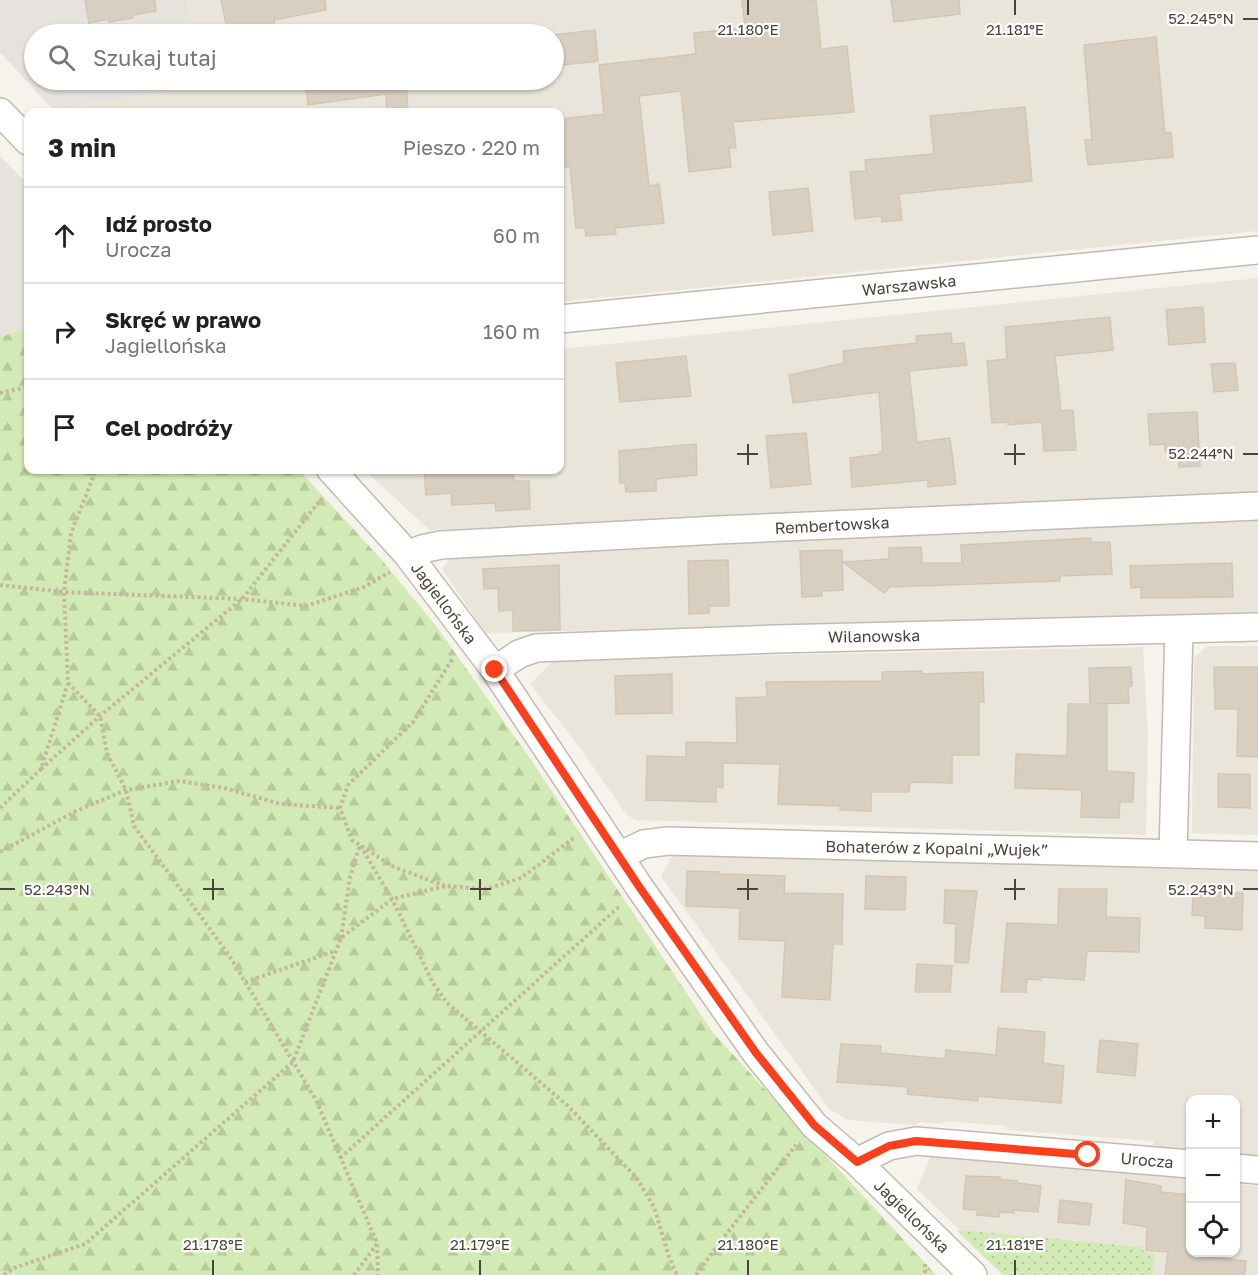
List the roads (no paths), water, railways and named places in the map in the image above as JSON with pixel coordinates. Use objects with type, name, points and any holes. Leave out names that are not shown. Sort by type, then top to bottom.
[{"type":"street","points":[[0,112],[24,137]]},
{"type":"street","name":"Warszawska","points":[[564,319],[1258,250]]},
{"type":"street","name":"Jagiellońska","points":[[329,480],[495,670],[640,888],[756,1053],[814,1125],[857,1162],[974,1275]]},
{"type":"street","name":"Rembertowska","points":[[402,562],[422,549],[464,543],[1258,506]]},
{"type":"street","name":"Wilanowska","points":[[495,670],[519,654],[536,648],[776,639],[1258,627]]},
{"type":"street","points":[[1173,854],[1179,629]]},
{"type":"street","name":"Bohaterów z Kopalni „Wujek”","points":[[619,856],[644,844],[668,841],[1258,856]]},
{"type":"street","name":"Urocza","points":[[857,1162],[889,1146],[916,1141],[1186,1164]]},
{"type":"street","points":[[1240,1168],[1258,1170]]}]
